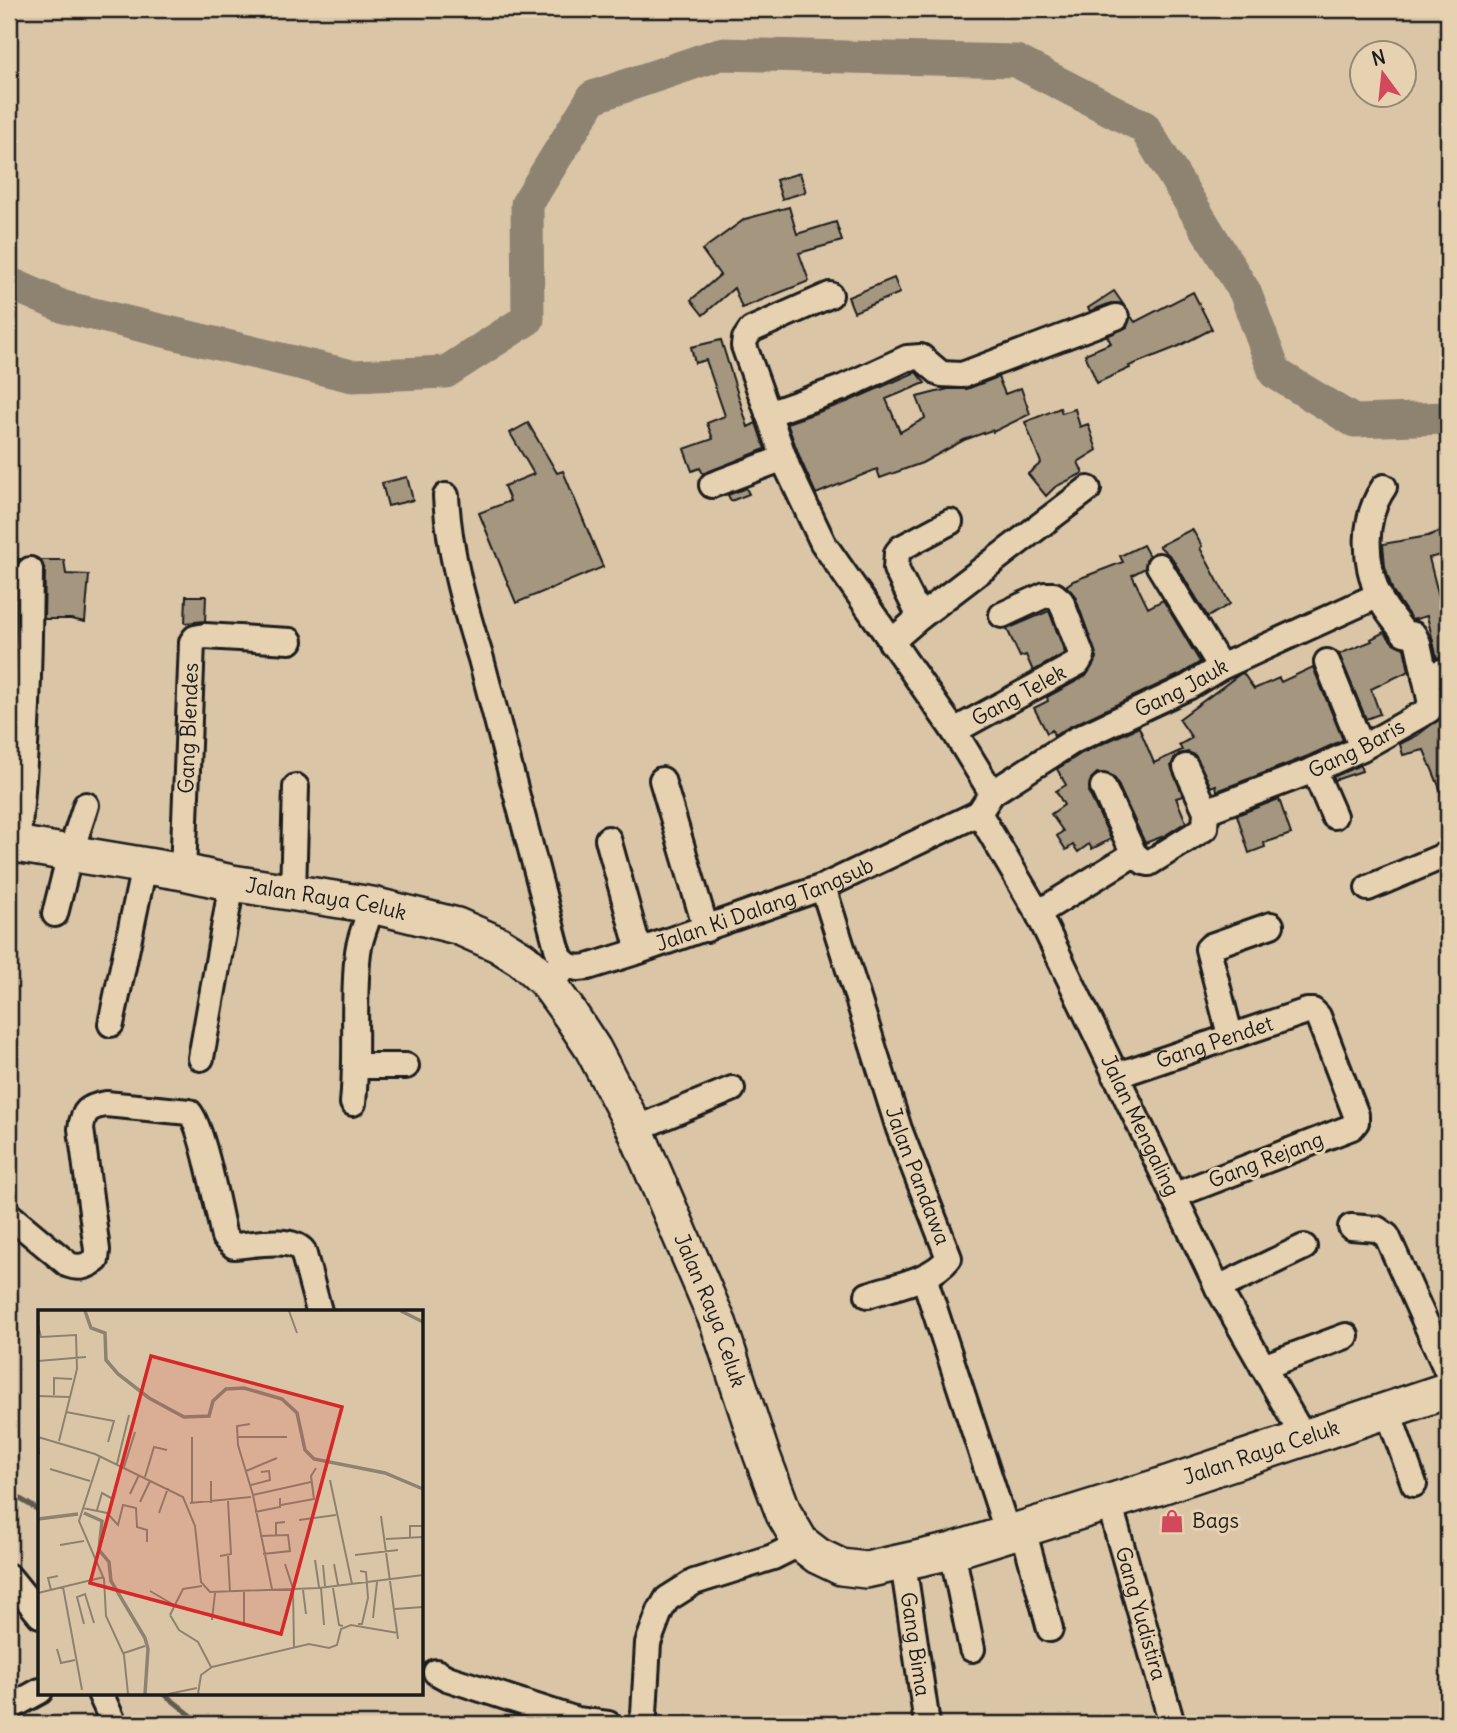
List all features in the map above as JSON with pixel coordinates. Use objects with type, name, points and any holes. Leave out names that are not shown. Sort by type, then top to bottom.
[{"type":"highway","name":"Jalan Raya Celuk","points":[[13,844],[372,905],[457,926],[558,974],[635,1129],[719,1325],[783,1514],[802,1543],[818,1556],[841,1567],[866,1570],[952,1551],[1448,1390]]},
{"type":"street","name":"Jalan Mengaling","points":[[830,295],[751,330],[745,339],[744,346],[784,458],[823,543],[954,731],[1217,1288],[1304,1438]]},
{"type":"street","points":[[768,414],[842,388],[907,358],[921,358],[942,374],[962,375],[1116,317]]},
{"type":"street","points":[[712,485],[784,458]]},
{"type":"street","name":"Gang Baris","points":[[1206,811],[1314,770],[1362,748],[1429,710],[1437,674],[1414,635],[1404,633],[1378,595],[1367,542],[1370,514],[1384,487]]},
{"type":"street","points":[[891,642],[1088,489]]},
{"type":"street","points":[[446,496],[449,537],[467,614],[561,959],[558,974]]},
{"type":"street","points":[[920,617],[896,569],[897,553],[901,548],[950,522]]},
{"type":"street","points":[[1159,566],[1221,667]]},
{"type":"street","points":[[13,844],[25,772],[30,570]]},
{"type":"street","name":"Gang Telek","points":[[954,731],[1078,663],[1082,656],[1060,601],[1054,595],[1045,596],[1002,615]]},
{"type":"street","name":"Gang Jauk","points":[[986,803],[1074,740],[1188,687],[1221,667],[1378,595]]},
{"type":"street","name":"Gang Blendes","points":[[183,872],[192,642],[195,638],[205,636],[290,641]]},
{"type":"street","points":[[1326,662],[1362,748]]},
{"type":"street","points":[[1103,787],[1134,854],[1144,862],[1153,862],[1203,831],[1207,822],[1206,811],[1186,767]]},
{"type":"street","points":[[1314,770],[1334,816]]},
{"type":"street","points":[[662,780],[706,929]]},
{"type":"street","points":[[293,892],[296,787]]},
{"type":"street","name":"Jalan Ki Dalang Tangsub","points":[[558,974],[639,951],[823,887],[986,803]]},
{"type":"street","points":[[55,914],[86,805]]},
{"type":"street","points":[[608,839],[639,951]]},
{"type":"street","points":[[1038,913],[1134,854]]},
{"type":"street","points":[[1368,888],[1448,854]]},
{"type":"street","points":[[111,1024],[144,866]]},
{"type":"street","points":[[201,1058],[232,883]]},
{"type":"street","name":"Jalan Pandawa","points":[[823,887],[899,1129],[949,1258],[942,1266],[924,1277],[1050,1629]]},
{"type":"street","points":[[354,1103],[358,950],[372,905]]},
{"type":"street","points":[[1230,1035],[1208,949],[1271,925]]},
{"type":"street","name":"Gang Pendet","points":[[1115,1076],[1230,1035],[1313,1011],[1318,1016],[1356,1115],[1356,1122]]},
{"type":"street","points":[[356,1066],[406,1066]]},
{"type":"street","points":[[635,1129],[732,1089]]},
{"type":"street","points":[[9,1215],[69,1265],[78,1268],[93,1262],[96,1260],[97,1250],[81,1129],[82,1115],[86,1109],[106,1104],[190,1112],[200,1133],[227,1242],[234,1246],[290,1242],[299,1246],[303,1251],[319,1310]]},
{"type":"street","name":"Gang Rejang","points":[[1173,1196],[1352,1127],[1356,1122]]},
{"type":"street","points":[[1351,1227],[1377,1229],[1387,1236],[1448,1373]]},
{"type":"street","points":[[1217,1288],[1304,1247]]},
{"type":"street","points":[[868,1295],[924,1277]]},
{"type":"street","points":[[1263,1367],[1346,1336]]},
{"type":"street","points":[[1387,1409],[1414,1484]]},
{"type":"street","name":"Gang Yudistira","points":[[1109,1502],[1172,1724]]},
{"type":"street","points":[[641,1724],[644,1714],[648,1643],[667,1599],[694,1582],[773,1557],[802,1543]]},
{"type":"street","points":[[952,1551],[972,1649]]},
{"type":"street","name":"Gang Bima","points":[[903,1563],[927,1724]]},
{"type":"street","points":[[9,1577],[38,1613]]},
{"type":"street","points":[[436,1672],[447,1678],[577,1720],[608,1724]]},
{"type":"street","points":[[9,1707],[38,1691]]},
{"type":"street","points":[[100,1694],[114,1724]]},
{"type":"building","points":[[800,173],[806,192],[782,199],[776,180]]},
{"type":"building","points":[[789,207],[797,234],[836,222],[842,241],[799,253],[809,281],[742,308],[734,288],[703,315],[691,300],[720,275],[702,250],[745,219]]},
{"type":"building","points":[[894,278],[900,293],[854,312],[848,297]]},
{"type":"building","points":[[1114,291],[1123,304],[1111,303],[1090,311],[1088,308]]},
{"type":"building","points":[[1193,292],[1212,329],[1097,383],[1085,354],[1111,343],[1107,336],[1127,327],[1130,315],[1135,322]]},
{"type":"building","points":[[721,340],[748,427],[756,423],[765,449],[703,474],[700,468],[692,471],[684,449],[713,439],[707,423],[725,416],[706,360],[695,363],[691,347]]},
{"type":"building","points":[[916,372],[925,383],[886,399],[900,432],[925,418],[917,397],[948,389],[967,389],[998,377],[1005,394],[1021,388],[1030,414],[993,432],[992,430],[964,440],[922,463],[880,478],[877,469],[816,494],[787,423],[847,402]]},
{"type":"building","points":[[1060,408],[1062,413],[1075,409],[1080,427],[1088,424],[1097,450],[1078,462],[1083,473],[1055,487],[1046,496],[1028,474],[1041,463],[1025,422]]},
{"type":"building","points":[[528,423],[557,473],[563,471],[603,567],[516,603],[479,513],[510,501],[504,486],[534,474],[510,433]]},
{"type":"building","points":[[407,477],[413,500],[388,506],[382,483]]},
{"type":"building","points":[[746,488],[749,494],[731,501],[728,495]]},
{"type":"building","points":[[1192,529],[1230,604],[1208,617],[1172,558],[1159,546]]},
{"type":"building","points":[[1443,530],[1448,553],[1429,558],[1444,617],[1448,616],[1448,656],[1437,658],[1427,616],[1412,620],[1393,592],[1385,566],[1383,544],[1428,536]]},
{"type":"building","points":[[1143,545],[1149,556],[1145,568],[1132,575],[1148,608],[1163,600],[1200,662],[1181,674],[1054,736],[1052,730],[1047,733],[1034,708],[1048,701],[1047,697],[1086,676],[1097,658],[1075,596],[1066,586],[1123,562],[1120,556]]},
{"type":"building","points":[[9,558],[21,559],[15,570],[14,620],[9,620]]},
{"type":"building","points":[[40,560],[64,560],[66,574],[89,575],[85,622],[44,619],[45,570]]},
{"type":"building","points":[[186,596],[206,596],[205,621],[185,623]]},
{"type":"building","points":[[1049,611],[1065,653],[1033,671],[1026,655],[1020,657],[1007,629]]},
{"type":"building","points":[[1384,632],[1393,643],[1404,648],[1409,671],[1371,689],[1380,714],[1366,719],[1339,654],[1372,641],[1371,639]]},
{"type":"building","points":[[1313,667],[1343,740],[1217,791],[1216,785],[1211,787],[1195,755],[1188,752],[1179,754],[1171,766],[1183,796],[1176,798],[1186,822],[1164,836],[1145,843],[1116,780],[1111,775],[1097,773],[1091,779],[1089,793],[1111,839],[1092,849],[1089,844],[1078,852],[1073,845],[1066,850],[1057,836],[1063,831],[1051,814],[1064,805],[1056,791],[1066,785],[1057,769],[1082,753],[1139,727],[1154,763],[1182,750],[1179,745],[1192,738],[1179,719],[1240,674],[1243,673],[1254,689],[1279,678],[1281,682]]},
{"type":"building","points":[[1441,717],[1447,729],[1442,731],[1448,747],[1448,808],[1424,750],[1403,755],[1400,744],[1418,735]]},
{"type":"building","points":[[1360,765],[1362,771],[1335,780],[1333,777]]},
{"type":"building","points":[[1279,799],[1291,834],[1264,843],[1265,847],[1249,853],[1237,815]]},
{"type":"waterway","points":[[9,283],[64,307],[352,376],[446,372],[528,319],[527,204],[593,97],[720,54],[1016,61],[1144,127],[1245,292],[1275,373],[1354,421],[1448,418]]},
{"type":"waterway","points":[[9,1492],[38,1510]]},
{"type":"waterway","points":[[164,1694],[202,1724]]},
{"type":"place","name":"Bags","points":[[1172,1521]]}]
